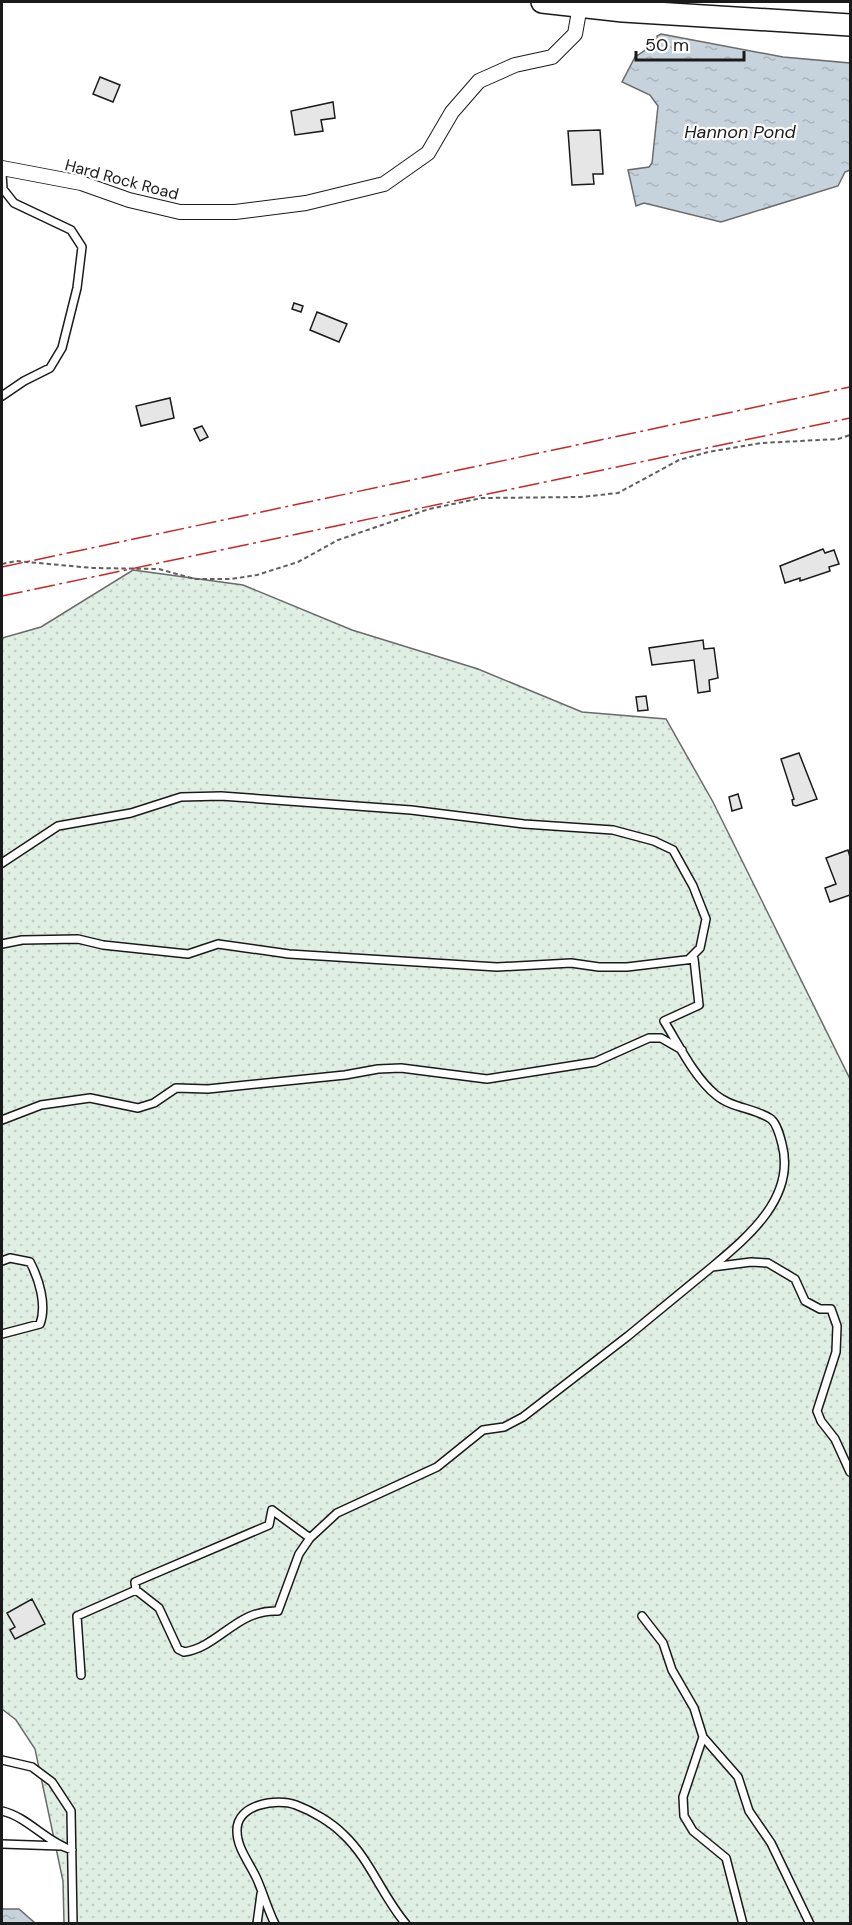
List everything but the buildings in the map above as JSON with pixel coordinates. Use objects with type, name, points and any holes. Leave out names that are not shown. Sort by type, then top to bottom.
[{"type":"main road","points":[[542,2],[850,26]]},
{"type":"street","name":"Hard Rock Road","points":[[2,168],[81,183],[129,200],[180,212],[235,212],[306,203],[384,184],[428,153],[452,112],[479,81],[515,65],[552,57],[575,34],[580,6]]},
{"type":"lane","points":[[2,173],[3,189],[14,203],[71,230],[82,247],[77,288],[62,348],[50,368],[24,381],[2,396]]},
{"type":"lane","points":[[2,863],[58,826],[131,813],[181,797],[221,796],[399,809],[501,822],[613,830],[654,841],[673,850],[693,886],[706,919],[700,948],[689,959]]},
{"type":"lane","points":[[2,944],[22,940],[78,939],[102,945],[188,954],[218,944],[289,954],[497,967],[571,963],[599,967],[627,967],[694,958],[699,1005],[664,1021],[706,1085],[718,1097],[772,1120],[779,1132],[786,1161],[777,1198],[753,1232],[628,1336],[523,1417],[504,1427],[483,1430],[437,1467],[337,1513],[310,1538],[299,1554],[278,1611],[250,1615],[190,1651],[178,1649],[159,1608],[136,1590],[135,1582],[269,1524],[272,1510],[310,1538]]},
{"type":"lane","points":[[2,1120],[41,1105],[90,1098],[138,1108],[154,1103],[176,1088],[208,1089],[345,1075],[378,1069],[401,1068],[487,1079],[595,1062],[649,1038],[660,1038],[683,1050]]},
{"type":"lane","points":[[2,1261],[21,1258],[30,1262],[38,1276],[44,1314],[40,1323],[2,1334]]},
{"type":"lane","points":[[712,1267],[751,1262],[768,1263],[795,1279],[805,1301],[820,1309],[831,1309],[837,1326],[836,1352],[817,1411],[821,1421],[835,1439],[850,1472]]},
{"type":"lane","points":[[81,1675],[77,1616],[136,1590]]},
{"type":"lane","points":[[642,1616],[663,1643],[672,1670],[694,1708],[703,1737],[735,1771],[749,1811],[771,1843],[810,1923]]},
{"type":"lane","points":[[703,1737],[683,1797],[684,1816],[693,1831],[726,1858],[742,1923]]},
{"type":"lane","points":[[2,1760],[32,1767],[52,1782],[71,1811],[74,1923]]},
{"type":"lane","points":[[275,1923],[239,1844],[236,1828],[244,1814],[254,1807],[273,1803],[294,1804],[343,1834],[370,1869],[389,1904],[406,1923]]},
{"type":"lane","points":[[2,1811],[26,1822],[61,1846],[72,1850]]},
{"type":"lane","points":[[2,1844],[61,1846]]},
{"type":"lane","points":[[257,1923],[261,1894]]},
{"type":"path","points":[[2,564],[16,561],[93,568],[159,569],[195,579],[231,579],[257,575],[297,562],[338,540],[429,509],[482,498],[581,497],[618,493],[680,460],[708,452],[762,443],[838,439],[850,435]]},
{"type":"green space","points":[[133,570],[243,585],[352,630],[478,669],[582,712],[666,719],[713,802],[850,1079],[850,1923],[64,1923],[63,1881],[35,1749],[16,1720],[2,1709],[2,638],[41,627]]},
{"type":"water","name":"Hannon Pond","points":[[661,34],[783,57],[850,63],[850,170],[845,172],[838,186],[721,222],[644,203],[636,206],[628,170],[649,167],[652,163],[658,106],[650,95],[622,82],[635,57],[656,43],[657,36]]},
{"type":"water","points":[[2,1909],[19,1909],[35,1923],[2,1923]]},
{"type":"power","points":[[2,567],[850,387]]},
{"type":"power","points":[[2,596],[850,418]]}]
